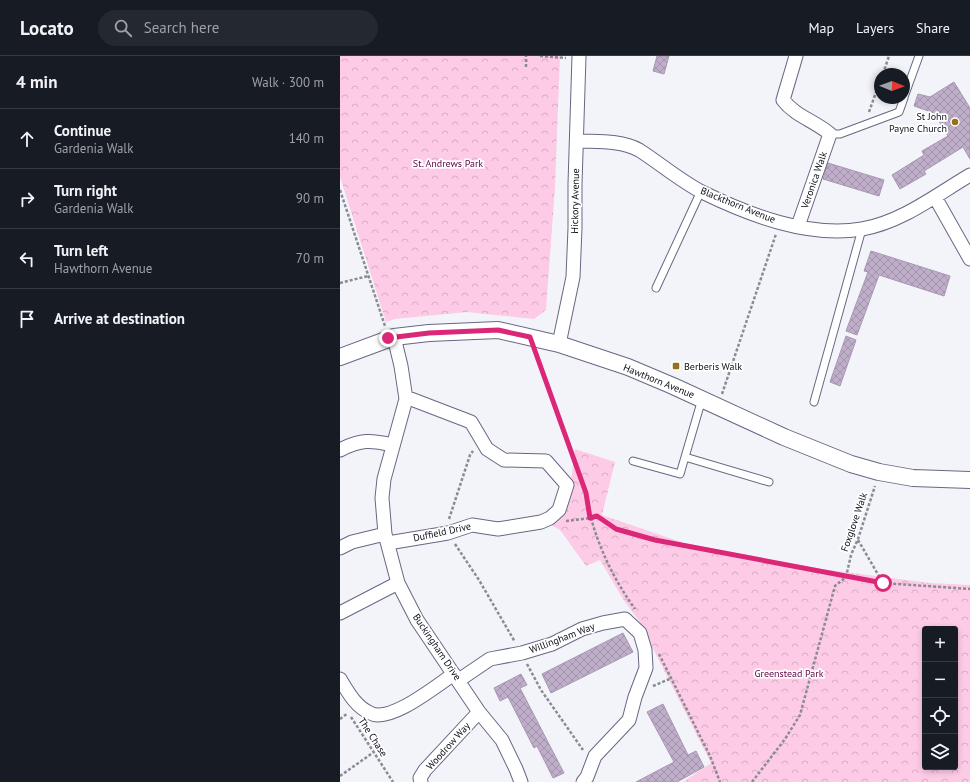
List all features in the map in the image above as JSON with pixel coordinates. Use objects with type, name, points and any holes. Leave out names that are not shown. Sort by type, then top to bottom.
[{"type":"street","points":[[796,56],[783,100],[790,110],[823,128],[830,134]]},
{"type":"street","name":"Hickory Avenue","points":[[559,344],[573,277],[579,58]]},
{"type":"street","name":"Veronica Walk","points":[[798,226],[830,134]]},
{"type":"street","name":"Blackthorn Avenue","points":[[577,141],[630,145],[701,191],[780,222],[826,230],[862,229],[885,222],[910,211],[970,175]]},
{"type":"street","points":[[935,197],[970,259]]},
{"type":"street","name":"Hawthorn Avenue","points":[[340,356],[391,338],[429,333],[498,330],[559,344],[628,368],[718,406],[806,446],[851,464],[879,472],[913,478],[970,480]]},
{"type":"street","name":"Buckingham Drive","points":[[391,338],[401,366],[406,399],[384,479],[382,498],[386,539],[398,583],[417,620],[457,677],[479,712],[502,740],[521,782]]},
{"type":"street","name":"Duffield Drive","points":[[340,548],[352,542],[448,533],[472,525],[498,529],[541,522],[550,518],[559,510],[567,485],[546,461],[504,460],[484,445],[471,422],[411,399],[406,399]]},
{"type":"street","points":[[340,450],[372,440],[393,445]]},
{"type":"street","points":[[340,613],[398,583]]},
{"type":"street","name":"Willingham Way","points":[[340,679],[356,703],[371,714],[386,714],[402,709],[490,659],[522,654],[552,644],[582,629],[603,622],[625,618],[640,633],[645,650],[646,668],[635,697],[629,720],[595,756],[587,778],[583,782]]},
{"type":"street","name":"Woodrow Way","points":[[421,782],[420,778],[425,770],[479,712]]},
{"type":"lane","points":[[910,81],[919,56]]},
{"type":"lane","points":[[830,134],[840,134],[899,112],[902,104]]},
{"type":"lane","points":[[656,288],[701,191]]},
{"type":"lane","points":[[814,402],[862,229]]},
{"type":"lane","points":[[633,461],[680,474],[702,399]]},
{"type":"lane","points":[[686,457],[769,482]]},
{"type":"path","points":[[526,56],[526,67]]},
{"type":"path","points":[[540,56],[579,58]]},
{"type":"path","points":[[885,68],[889,56]]},
{"type":"path","points":[[868,124],[866,119],[874,97]]},
{"type":"path","points":[[340,190],[368,276],[391,338]]},
{"type":"path","points":[[718,406],[780,222]]},
{"type":"path","points":[[340,283],[368,276]]},
{"type":"path","points":[[530,337],[586,493],[590,518],[597,516],[616,529],[655,540],[846,577],[883,583],[970,589]]},
{"type":"path","points":[[484,445],[473,451],[470,456],[447,526],[448,533],[479,580],[541,690],[592,764]]},
{"type":"path","name":"Foxglove Walk","points":[[846,577],[851,555],[858,539],[879,472]]},
{"type":"path","points":[[858,539],[883,583]]},
{"type":"path","points":[[752,782],[786,739],[800,715],[835,586],[846,577]]},
{"type":"path","name":"The Chase","points":[[344,706],[393,782]]},
{"type":"path","points":[[340,719],[348,713]]},
{"type":"path","points":[[340,776],[374,752]]},
{"type":"green space","name":"St. Andrews Park","points":[[340,56],[560,56],[555,187],[546,310],[534,319],[467,312],[395,319],[386,322],[340,177]]},
{"type":"green space","name":"Greenstead Park","points":[[575,449],[615,462],[602,515],[684,543],[822,569],[930,583],[970,585],[970,782],[683,782],[711,763],[639,621],[623,599],[600,560],[586,566],[560,530],[546,522],[571,481]]},
{"type":"building","points":[[657,56],[669,56],[664,74],[653,71]]},
{"type":"building","points":[[954,82],[970,108],[970,159],[963,147],[924,171],[926,174],[900,189],[892,175],[924,155],[922,151],[948,136],[934,113],[914,106],[918,94],[930,97]]},
{"type":"building","points":[[828,163],[884,180],[879,196],[823,179]]},
{"type":"building","points":[[871,251],[950,276],[944,296],[879,275],[857,335],[846,331],[868,272],[864,271]]},
{"type":"building","points":[[846,336],[856,340],[840,386],[830,382]]},
{"type":"building","points":[[623,633],[633,652],[551,693],[542,674]]},
{"type":"building","points":[[521,674],[527,685],[520,688],[564,773],[553,778],[537,746],[534,748],[508,697],[500,701],[494,688]]},
{"type":"building","points":[[663,704],[688,755],[696,751],[704,767],[677,782],[636,782],[674,762],[647,712]]},
{"type":"place","name":"St John Payne Church","points":[[955,122]]},
{"type":"place","name":"Berberis Walk","points":[[676,366]]},
{"type":"route","points":[[388,338],[429,333],[498,330],[530,337],[586,493],[590,518],[597,516],[616,529],[655,540],[883,583]]}]
